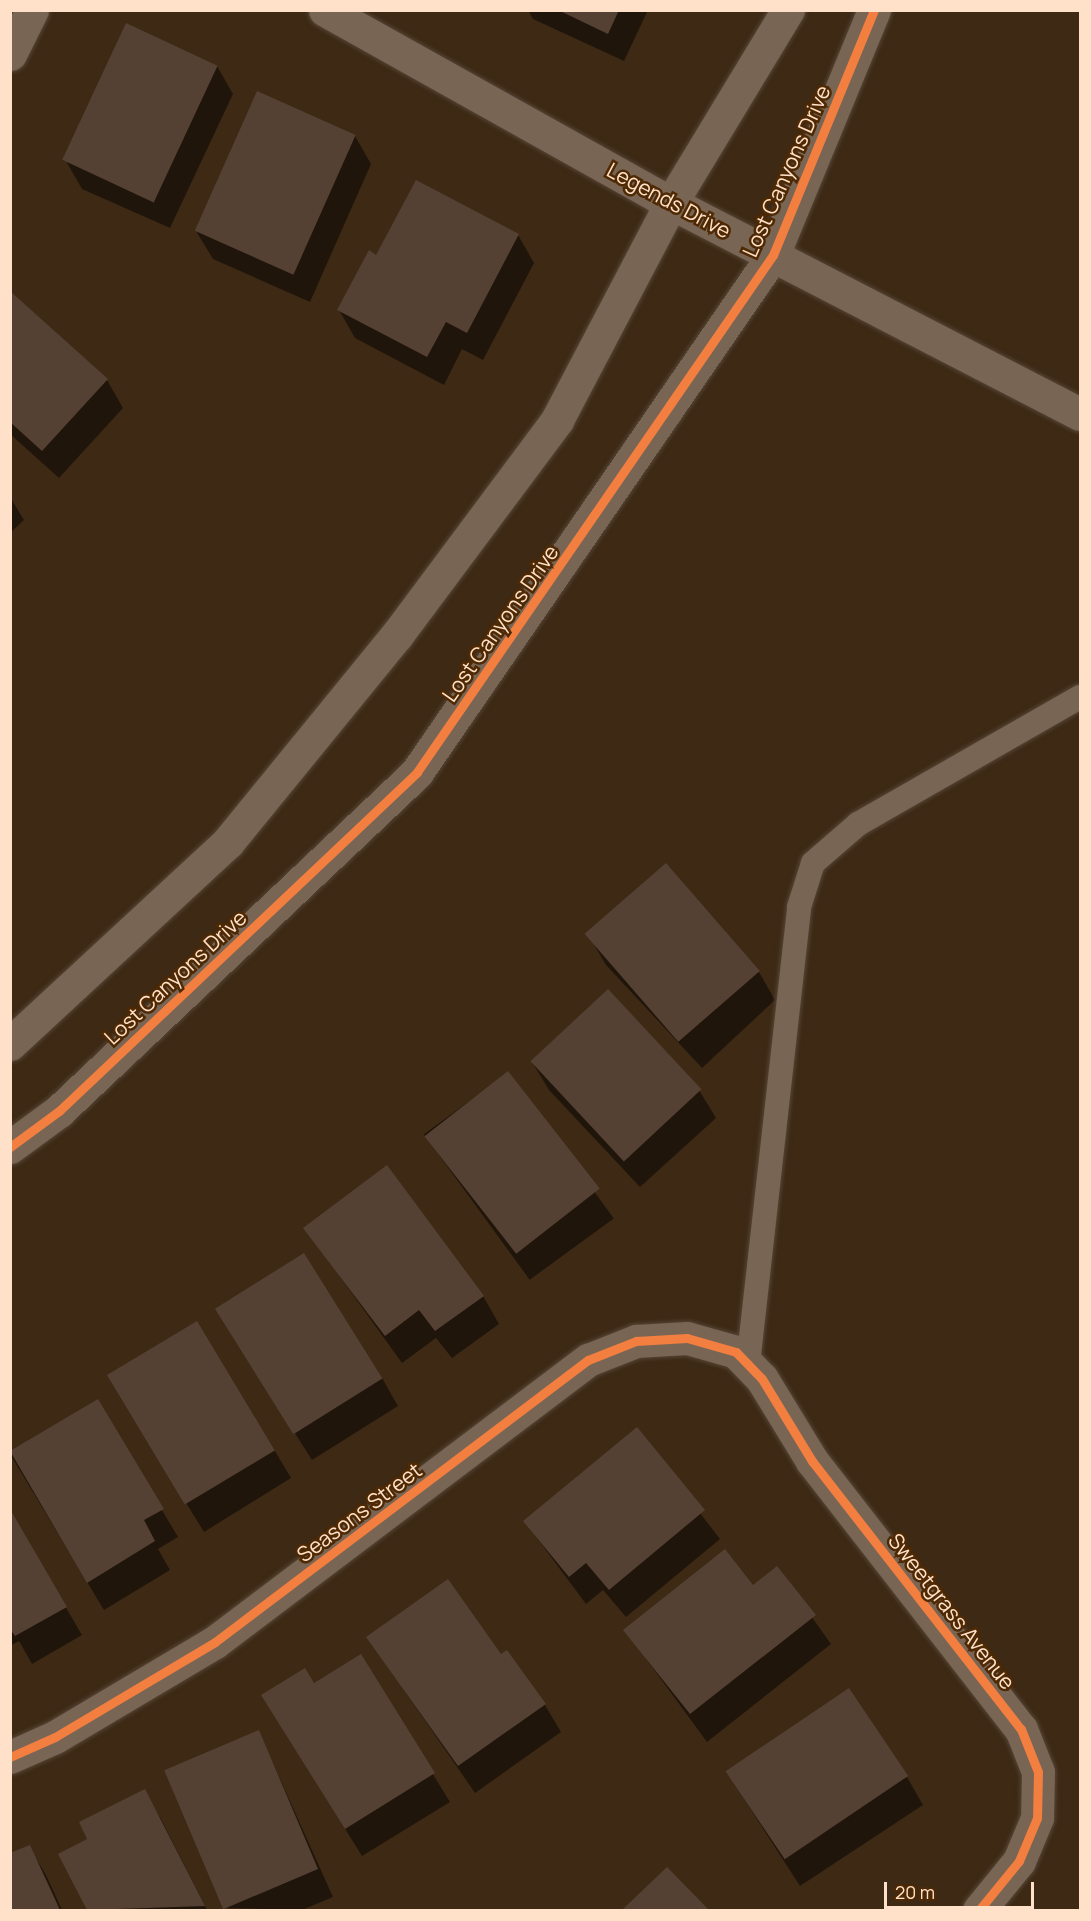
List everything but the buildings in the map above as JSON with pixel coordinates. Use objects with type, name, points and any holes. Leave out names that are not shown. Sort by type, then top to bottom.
[{"type":"street","points":[[10,54],[32,10]]},
{"type":"street","name":"Legends Drive","points":[[325,10],[671,203],[1080,414]]},
{"type":"street","points":[[10,1044],[228,842],[397,635],[557,420],[671,203],[788,10]]},
{"type":"street","name":"Lost Canyons Drive","points":[[10,1147],[59,1111],[417,772],[773,255],[874,10]]},
{"type":"street","name":"Seasons Street","points":[[10,1757],[55,1737],[215,1642],[588,1360],[636,1341],[687,1338],[742,1358]]},
{"type":"street","name":"Sweetgrass Avenue","points":[[742,1358],[812,1461],[1021,1729],[1038,1772],[1037,1818],[1019,1861],[979,1911]]},
{"type":"lane","points":[[742,1358],[799,907],[813,863],[858,824],[1080,697]]},
{"type":"cycle path","points":[[10,1147],[59,1111],[417,772],[773,255],[874,10]]},
{"type":"cycle path","points":[[10,1757],[55,1737],[215,1642],[588,1360],[636,1341],[687,1338],[736,1352],[762,1379],[812,1461],[1021,1729],[1038,1772],[1037,1818],[1019,1861],[979,1910]]}]
